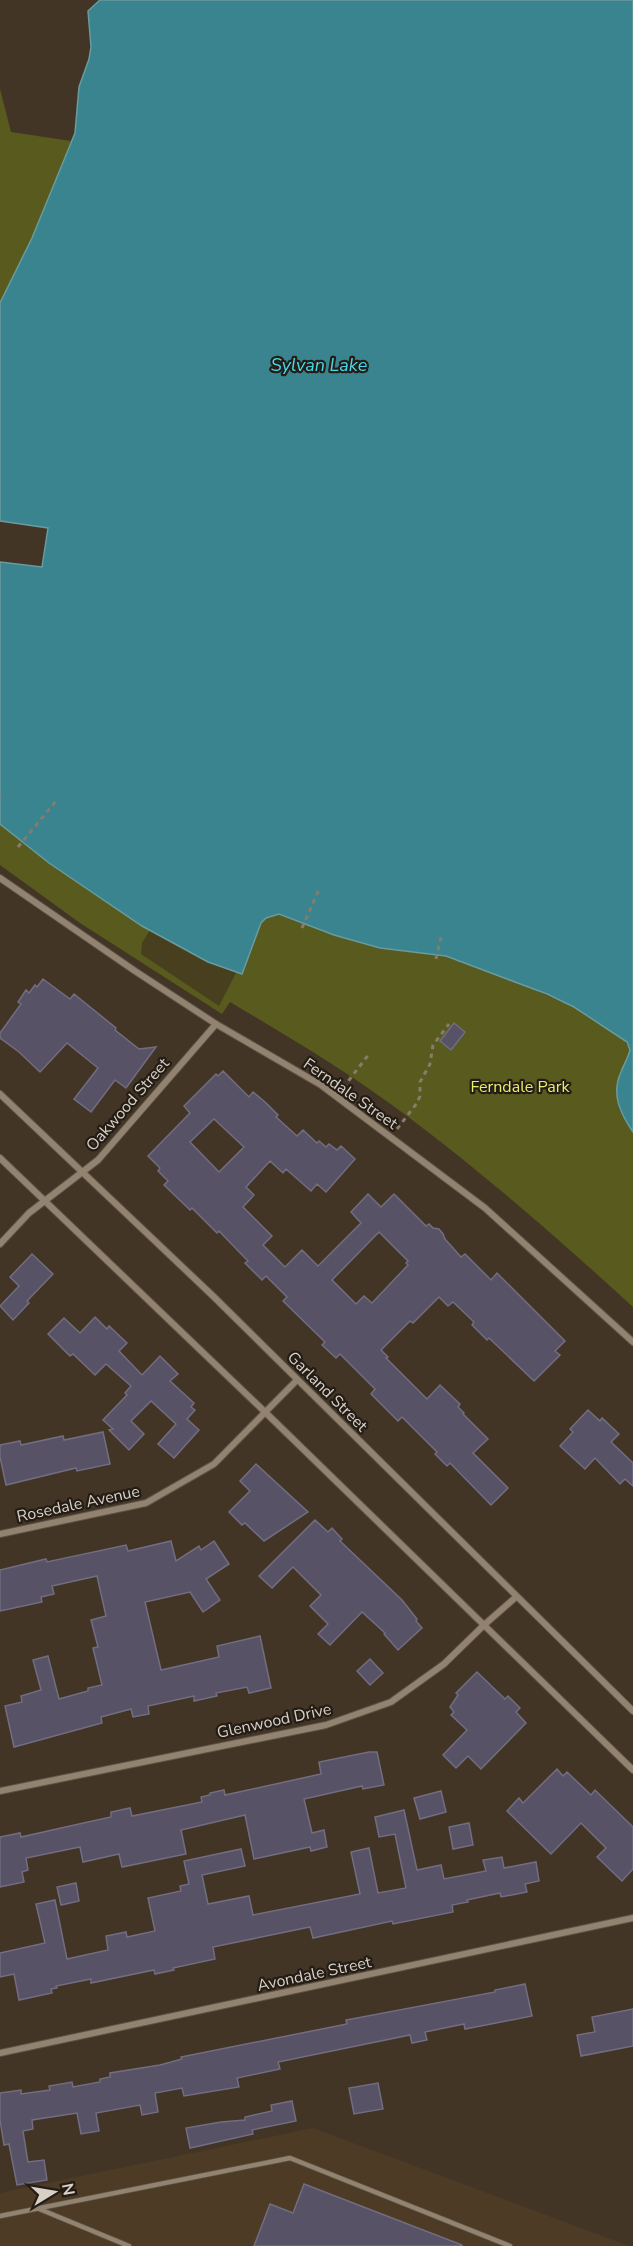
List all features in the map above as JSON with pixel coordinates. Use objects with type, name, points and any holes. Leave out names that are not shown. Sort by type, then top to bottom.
[{"type":"street","name":"Ferndale Street","points":[[0,878],[216,1024],[321,1085],[485,1208],[633,1342]]},
{"type":"street","name":"Oakwood Street","points":[[0,1244],[29,1213],[98,1160],[216,1024]]},
{"type":"street","name":"Garland Street","points":[[0,1094],[213,1296],[633,1711]]},
{"type":"street","points":[[0,1158],[633,1770]]},
{"type":"street","name":"Rosedale Avenue","points":[[0,1534],[146,1503],[214,1464],[297,1380]]},
{"type":"street","name":"Glenwood Drive","points":[[0,1791],[326,1725],[391,1702],[444,1664],[516,1597]]},
{"type":"street","name":"Avondale Street","points":[[0,2053],[633,1918]]},
{"type":"lane","points":[[0,2216],[290,2158],[510,2246]]},
{"type":"lane","points":[[37,2208],[129,2246]]},
{"type":"path","points":[[18,847],[56,801]]},
{"type":"path","points":[[302,928],[320,887]]},
{"type":"path","points":[[436,959],[441,937]]},
{"type":"path","points":[[406,1118],[420,1096],[420,1082],[430,1064],[434,1045],[449,1024]]},
{"type":"path","points":[[350,1078],[369,1054]]},
{"type":"shaded area","points":[[313,2128],[629,2246],[0,2246],[0,2193]]},
{"type":"green space","points":[[0,89],[11,132],[71,141],[32,238],[0,303]]},
{"type":"green space","name":"Ferndale Park","points":[[0,824],[49,863],[142,926],[208,962],[242,973],[261,923],[266,918],[279,914],[334,935],[380,948],[446,956],[500,975],[574,1007],[623,1038],[630,1049],[621,1072],[619,1109],[633,1132],[633,1307],[491,1183],[433,1136],[361,1083],[230,1002],[222,1014],[80,923],[0,865]]},
{"type":"sand","points":[[150,930],[208,962],[237,971],[219,1006],[141,954],[142,943]]},
{"type":"water","name":"Sylvan Lake","points":[[100,0],[633,0],[633,1132],[624,1118],[617,1096],[618,1080],[630,1050],[627,1042],[574,1007],[547,994],[446,956],[380,948],[334,935],[279,914],[266,918],[261,923],[242,974],[208,962],[142,926],[49,863],[0,824],[0,562],[42,567],[48,528],[0,521],[0,303],[32,238],[75,133],[79,87],[91,47],[88,11]]},
{"type":"building","points":[[43,979],[70,999],[74,994],[139,1049],[156,1047],[126,1088],[115,1080],[91,1112],[74,1099],[98,1068],[67,1043],[40,1072],[0,1038],[0,1033],[21,1004],[18,1002],[26,990],[29,993]]},
{"type":"building","points":[[454,1023],[465,1032],[451,1050],[440,1041]]},
{"type":"building","points":[[223,1071],[249,1097],[253,1092],[297,1136],[303,1130],[317,1143],[319,1141],[326,1147],[329,1144],[337,1150],[341,1146],[355,1159],[326,1192],[317,1184],[311,1191],[286,1169],[283,1173],[270,1161],[246,1187],[254,1195],[243,1207],[272,1236],[263,1245],[285,1267],[302,1250],[318,1266],[361,1223],[351,1212],[368,1194],[381,1207],[394,1194],[426,1226],[429,1224],[439,1229],[461,1257],[465,1254],[491,1280],[497,1273],[565,1341],[555,1351],[560,1355],[534,1381],[489,1338],[487,1340],[472,1325],[474,1322],[453,1302],[448,1306],[439,1297],[413,1323],[410,1321],[381,1350],[388,1357],[386,1358],[427,1399],[440,1385],[460,1404],[458,1407],[463,1414],[488,1439],[473,1453],[508,1488],[491,1505],[450,1463],[447,1466],[435,1454],[437,1452],[402,1417],[398,1421],[371,1394],[375,1389],[340,1354],[336,1358],[322,1345],[325,1342],[283,1301],[287,1297],[266,1276],[262,1280],[245,1263],[248,1261],[219,1231],[217,1233],[164,1185],[168,1181],[158,1171],[160,1168],[148,1156],[190,1113],[184,1106],[216,1074],[218,1076]],"holes":[[[214,1119],[244,1147],[219,1172],[190,1142]],[[379,1232],[408,1261],[406,1263],[408,1265],[372,1303],[364,1296],[356,1304],[332,1280]]]},
{"type":"building","points":[[32,1254],[53,1274],[27,1301],[29,1303],[13,1320],[0,1306],[19,1286],[10,1277]]},
{"type":"building","points":[[95,1317],[107,1329],[109,1326],[127,1343],[119,1351],[142,1375],[160,1356],[178,1374],[170,1381],[194,1403],[191,1407],[195,1410],[187,1419],[199,1430],[174,1458],[158,1444],[176,1424],[151,1401],[131,1421],[144,1434],[129,1450],[109,1430],[113,1429],[103,1420],[127,1395],[125,1393],[131,1386],[106,1364],[95,1375],[73,1354],[70,1356],[48,1334],[64,1318],[80,1333]]},
{"type":"building","points":[[588,1410],[600,1421],[602,1418],[619,1434],[611,1442],[633,1463],[633,1486],[625,1479],[620,1484],[595,1458],[585,1469],[560,1446],[573,1432],[570,1429]]},
{"type":"building","points":[[103,1432],[110,1464],[77,1471],[76,1468],[6,1485],[0,1445],[20,1441],[21,1445],[63,1436],[64,1440]]},
{"type":"building","points":[[256,1464],[308,1512],[264,1541],[229,1512],[250,1491],[240,1481]]},
{"type":"building","points":[[315,1520],[328,1532],[332,1528],[342,1539],[340,1541],[402,1600],[417,1619],[416,1621],[422,1628],[398,1650],[385,1633],[362,1612],[330,1645],[318,1634],[328,1624],[310,1606],[321,1595],[293,1567],[272,1588],[259,1576]]},
{"type":"building","points":[[171,1541],[176,1561],[199,1546],[201,1550],[214,1541],[229,1564],[206,1579],[220,1600],[203,1612],[190,1592],[145,1602],[161,1670],[219,1657],[217,1646],[260,1636],[271,1688],[249,1693],[247,1687],[216,1693],[217,1696],[194,1701],[194,1696],[148,1706],[149,1714],[133,1717],[131,1709],[101,1717],[102,1723],[14,1747],[5,1706],[22,1702],[21,1696],[41,1690],[33,1660],[48,1656],[59,1699],[102,1685],[93,1648],[98,1647],[91,1620],[106,1616],[97,1576],[52,1586],[54,1594],[41,1597],[42,1602],[0,1611],[0,1570],[46,1559],[47,1562],[126,1545],[128,1551]]},
{"type":"building","points":[[370,1659],[383,1673],[370,1685],[357,1671]]},
{"type":"building","points":[[477,1672],[505,1699],[508,1696],[520,1708],[516,1712],[526,1723],[481,1769],[468,1756],[456,1768],[443,1755],[467,1730],[451,1715],[454,1712],[450,1707],[458,1695],[456,1693]]},
{"type":"building","points":[[377,1752],[384,1785],[363,1789],[362,1786],[304,1799],[312,1833],[324,1830],[327,1847],[311,1851],[310,1847],[254,1859],[245,1815],[181,1830],[186,1854],[122,1867],[119,1854],[83,1862],[80,1847],[26,1858],[28,1870],[22,1872],[24,1882],[0,1887],[0,1837],[20,1833],[21,1837],[111,1817],[111,1812],[130,1808],[132,1816],[202,1802],[201,1797],[210,1795],[210,1793],[224,1790],[225,1795],[321,1774],[319,1762]]},
{"type":"building","points":[[557,1769],[563,1776],[567,1772],[591,1795],[595,1790],[633,1827],[633,1869],[622,1881],[597,1857],[606,1848],[581,1823],[551,1854],[507,1811],[519,1798],[523,1803]]},
{"type":"building","points":[[441,1791],[446,1812],[420,1819],[414,1798]]},
{"type":"building","points":[[404,1810],[417,1870],[441,1865],[444,1879],[486,1871],[483,1860],[502,1857],[504,1868],[536,1862],[539,1881],[525,1884],[527,1892],[501,1897],[500,1893],[452,1905],[453,1912],[393,1924],[392,1921],[313,1938],[310,1927],[213,1947],[215,1959],[173,1968],[174,1970],[155,1974],[154,1970],[91,1983],[91,1979],[56,1986],[57,1988],[51,1989],[52,1993],[19,2000],[14,1974],[0,1977],[0,1953],[45,1943],[36,1904],[55,1900],[67,1959],[108,1950],[106,1936],[126,1932],[127,1937],[155,1931],[148,1898],[181,1891],[180,1886],[189,1884],[184,1861],[241,1849],[245,1866],[202,1875],[208,1904],[249,1896],[253,1915],[360,1894],[351,1852],[369,1848],[378,1893],[406,1888],[395,1834],[379,1837],[375,1817]]},
{"type":"building","points":[[469,1823],[473,1845],[453,1849],[449,1827]]},
{"type":"building","points":[[76,1883],[79,1901],[61,1905],[57,1887]]},
{"type":"building","points":[[525,1984],[532,2016],[465,2029],[464,2024],[425,2032],[427,2040],[412,2043],[410,2035],[278,2062],[280,2069],[237,2078],[239,2087],[184,2096],[182,2088],[155,2093],[158,2112],[142,2115],[140,2105],[96,2113],[99,2131],[81,2134],[77,2113],[32,2120],[33,2129],[23,2131],[28,2162],[44,2160],[47,2180],[17,2185],[9,2144],[4,2145],[0,2120],[0,2093],[21,2090],[21,2094],[50,2090],[49,2086],[72,2082],[73,2087],[100,2082],[100,2079],[110,2077],[110,2073],[160,2065],[182,2059],[181,2057],[347,2024],[346,2020],[495,1992],[495,1990]]},
{"type":"building","points":[[633,2009],[633,2046],[581,2056],[577,2035],[595,2032],[592,2017]]},
{"type":"building","points":[[378,2083],[383,2109],[354,2114],[349,2088]]},
{"type":"building","points":[[292,2101],[296,2121],[252,2130],[253,2134],[190,2148],[186,2128],[245,2120],[245,2117],[272,2111],[271,2105]]},
{"type":"building","points":[[304,2184],[462,2246],[254,2246],[270,2204],[293,2213]]}]
